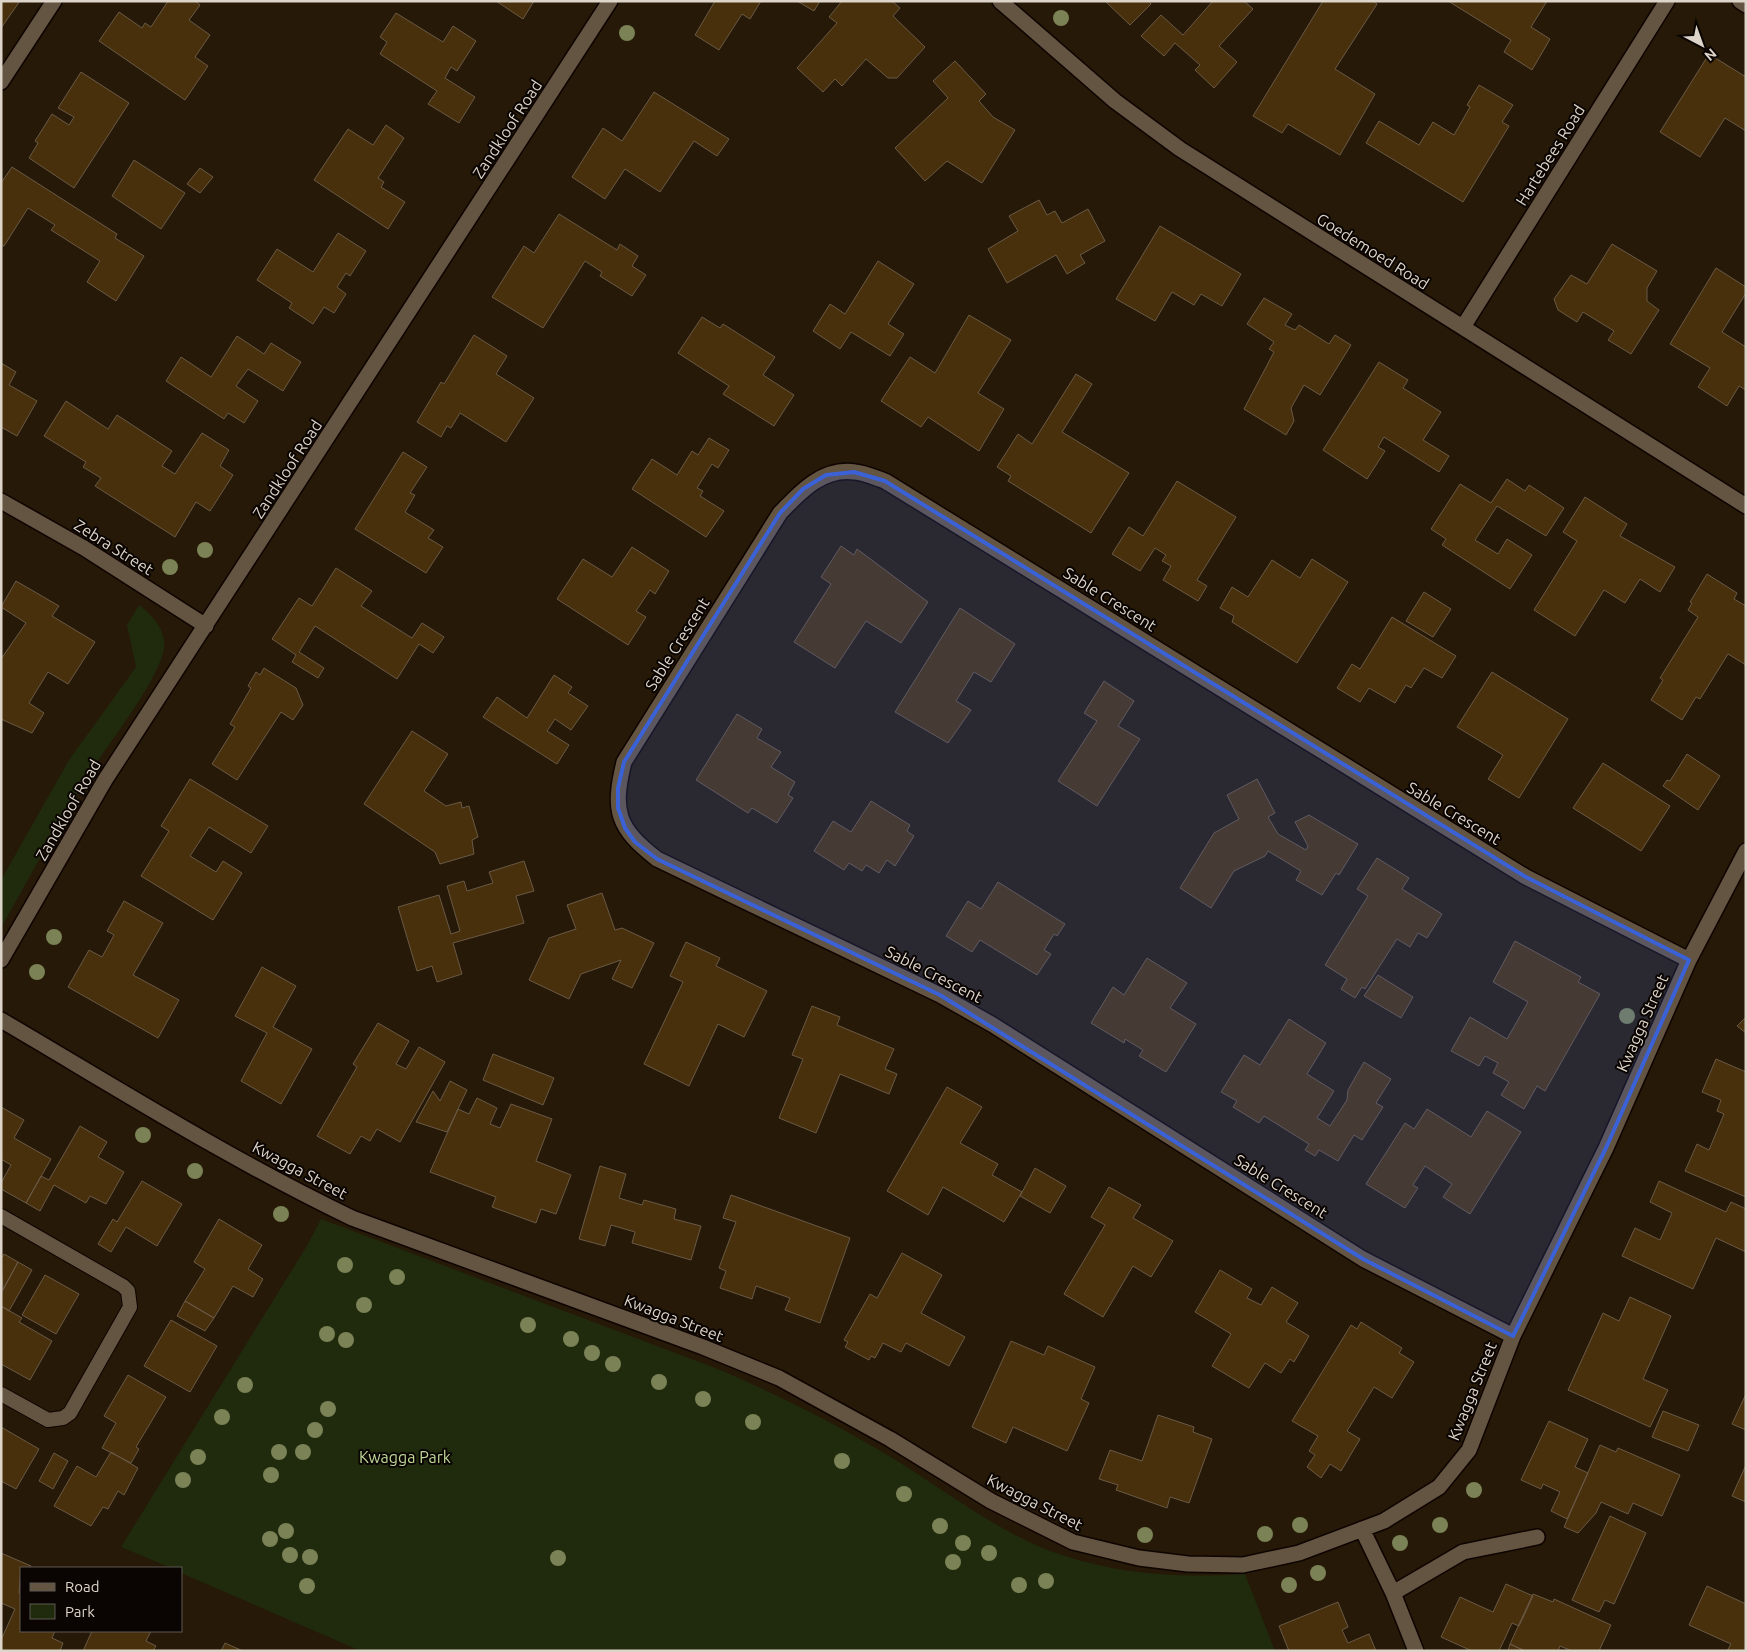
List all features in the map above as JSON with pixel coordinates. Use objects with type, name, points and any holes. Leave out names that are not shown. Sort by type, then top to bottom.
[{"type":"street","points":[[1,82],[54,1]]},
{"type":"street","name":"Zandkloof Road","points":[[1,960],[106,780],[610,1]]},
{"type":"street","name":"Goedemoed Road","points":[[1000,1],[1115,101],[1180,149],[1746,506]]},
{"type":"street","name":"Hartebees Road","points":[[1463,327],[1667,1]]},
{"type":"street","points":[[1740,1],[1746,5]]},
{"type":"street","name":"Sable Crescent","points":[[1513,1336],[1363,1258],[993,1026],[940,995],[657,859],[635,842],[625,828],[618,808],[618,788],[624,762],[780,513],[803,489],[826,475],[854,472],[885,481],[1526,877],[1688,960]]},
{"type":"street","name":"Zebra Street","points":[[1,501],[84,548],[206,626]]},
{"type":"street","name":"Kwagga Street","points":[[1,1020],[194,1134],[315,1200],[352,1218],[703,1347],[779,1378],[874,1430],[991,1501],[1073,1542],[1139,1558],[1188,1564],[1243,1565],[1299,1553],[1384,1521],[1438,1487],[1469,1450],[1513,1336],[1606,1148],[1688,960],[1746,851]]},
{"type":"street","points":[[1362,1529],[1393,1593],[1416,1651]]},
{"type":"street","points":[[1393,1593],[1463,1552],[1537,1537]]},
{"type":"lane","points":[[1,1216],[123,1286],[128,1291],[130,1307],[70,1413],[63,1418],[48,1420],[1,1394]]},
{"type":"highlighted area","points":[[854,472],[885,481],[1526,877],[1689,960],[1606,1148],[1513,1336],[1363,1259],[940,995],[657,859],[635,842],[625,828],[618,808],[618,788],[624,762],[780,513],[803,489],[826,475]]},
{"type":"green space","points":[[139,605],[149,613],[161,630],[164,649],[160,663],[143,695],[78,792],[1,928],[1,880],[69,760],[136,667],[127,625]]},
{"type":"green space","name":"Kwagga Park","points":[[321,1219],[723,1371],[810,1412],[894,1459],[996,1525],[1062,1555],[1107,1567],[1152,1574],[1198,1576],[1245,1574],[1275,1651],[361,1651],[182,1573],[182,1567],[169,1567],[121,1547],[308,1244]]},
{"type":"building","points":[[1,1],[20,1],[1,28]]},
{"type":"building","points":[[168,1],[195,1],[200,5],[189,20],[210,35],[195,57],[208,66],[185,100],[99,41],[119,12],[142,28],[145,23],[151,27]]},
{"type":"building","points":[[496,1],[534,1],[523,19]]},
{"type":"building","points":[[715,1],[761,1],[750,19],[742,14],[719,50],[695,35]]},
{"type":"building","points":[[797,1],[820,1],[814,11]]},
{"type":"building","points":[[842,1],[892,1],[900,8],[893,16],[925,47],[897,78],[888,78],[866,59],[842,86],[835,79],[823,92],[797,68],[837,23],[829,17]]},
{"type":"building","points":[[1105,1],[1149,1],[1151,4],[1130,25]]},
{"type":"building","points":[[1213,1],[1244,1],[1253,9],[1219,46],[1237,62],[1214,88],[1195,70],[1200,65],[1175,43],[1164,56],[1141,36],[1161,15],[1183,35]]},
{"type":"building","points":[[1323,1],[1373,1],[1377,4],[1335,69],[1375,94],[1340,155],[1288,124],[1282,133],[1253,116]]},
{"type":"building","points":[[1448,1],[1547,1],[1531,27],[1550,39],[1532,70],[1504,52],[1511,40]]},
{"type":"building","points":[[396,13],[443,42],[453,26],[476,41],[457,71],[451,67],[445,78],[475,97],[459,123],[428,104],[437,91],[380,54],[387,42],[380,37]]},
{"type":"building","points":[[1709,54],[1746,77],[1746,131],[1725,118],[1700,157],[1660,132]]},
{"type":"building","points":[[955,61],[986,94],[979,101],[993,117],[1015,130],[982,183],[947,161],[925,181],[895,148],[948,98],[933,81]]},
{"type":"building","points":[[81,72],[129,103],[74,188],[29,158],[38,143],[35,141],[52,114],[69,125],[74,117],[58,108]]},
{"type":"building","points":[[1479,85],[1513,105],[1502,122],[1509,126],[1463,202],[1366,143],[1379,121],[1419,145],[1433,122],[1454,135],[1470,107],[1467,105]]},
{"type":"building","points":[[654,92],[729,139],[717,156],[694,141],[660,192],[625,169],[605,199],[572,177],[603,128],[622,141]]},
{"type":"building","points":[[386,125],[404,138],[378,178],[384,182],[381,187],[405,202],[388,229],[314,180],[348,129],[373,145]]},
{"type":"building","points":[[134,160],[185,193],[161,229],[112,196]]},
{"type":"building","points":[[12,167],[117,234],[115,238],[144,256],[116,301],[87,282],[100,261],[51,230],[55,225],[28,208],[4,246],[1,246],[1,183]]},
{"type":"building","points":[[200,168],[213,177],[200,193],[187,184]]},
{"type":"building","points":[[1039,200],[1047,215],[1055,211],[1062,223],[1088,209],[1105,241],[1080,255],[1085,263],[1067,274],[1056,255],[1007,283],[988,249],[1018,231],[1009,216]]},
{"type":"building","points":[[559,214],[617,250],[620,244],[638,256],[632,266],[646,275],[632,296],[600,276],[602,272],[585,261],[543,328],[492,297],[524,246],[534,253]]},
{"type":"building","points":[[1160,226],[1241,274],[1222,306],[1201,294],[1194,305],[1172,292],[1155,321],[1116,299]]},
{"type":"building","points":[[338,233],[366,251],[350,276],[346,273],[337,287],[346,294],[334,313],[324,307],[313,324],[289,308],[292,303],[257,280],[277,249],[313,272]]},
{"type":"building","points":[[1612,244],[1657,271],[1647,288],[1647,301],[1659,310],[1631,354],[1608,340],[1614,331],[1583,312],[1577,322],[1558,310],[1554,299],[1571,275],[1587,284]]},
{"type":"building","points":[[878,261],[914,284],[888,324],[904,334],[890,356],[851,332],[840,349],[813,331],[830,304],[845,314]]},
{"type":"building","points":[[1716,268],[1746,287],[1746,293],[1722,332],[1746,347],[1746,390],[1739,386],[1727,406],[1698,387],[1710,368],[1670,344]]},
{"type":"building","points":[[1264,298],[1292,314],[1285,325],[1295,330],[1299,325],[1329,344],[1335,335],[1351,345],[1320,395],[1304,385],[1291,408],[1294,421],[1286,435],[1244,409],[1274,352],[1269,349],[1274,342],[1247,324]]},
{"type":"building","points":[[969,315],[1011,340],[978,393],[1004,409],[979,451],[928,417],[921,427],[881,401],[910,357],[935,373]]},
{"type":"building","points":[[702,317],[720,328],[723,324],[775,357],[763,375],[794,395],[774,426],[723,394],[729,386],[678,353]]},
{"type":"building","points":[[474,335],[507,356],[496,374],[534,398],[506,442],[460,413],[451,428],[447,426],[441,437],[417,422],[441,382],[444,384]]},
{"type":"building","points":[[237,336],[264,354],[271,343],[301,362],[283,391],[248,369],[236,386],[258,401],[244,423],[228,413],[224,419],[166,381],[181,357],[211,377]]},
{"type":"building","points":[[1379,362],[1408,380],[1403,388],[1441,412],[1423,440],[1449,456],[1439,472],[1384,437],[1378,447],[1385,451],[1367,479],[1323,450]]},
{"type":"building","points":[[1,363],[16,372],[9,385],[37,401],[17,436],[1,427]]},
{"type":"building","points":[[1076,374],[1092,384],[1062,432],[1129,473],[1091,533],[1008,481],[1011,476],[997,467],[1018,434],[1032,444]]},
{"type":"building","points":[[66,401],[108,429],[117,415],[172,451],[162,466],[175,474],[202,433],[229,450],[220,466],[233,475],[210,511],[196,502],[175,537],[95,486],[101,478],[83,467],[86,462],[44,436]]},
{"type":"building","points":[[709,438],[729,450],[718,468],[712,464],[697,488],[703,491],[700,496],[724,511],[706,537],[632,489],[652,459],[677,475],[692,451],[698,455]]},
{"type":"building","points":[[403,452],[427,467],[410,493],[415,495],[405,512],[434,530],[428,538],[443,547],[426,573],[355,529]]},
{"type":"building","points":[[1507,479],[1525,491],[1529,485],[1564,508],[1546,536],[1497,506],[1475,540],[1498,554],[1507,539],[1532,555],[1510,589],[1442,545],[1446,539],[1431,529],[1460,484],[1491,503]]},
{"type":"building","points":[[1177,481],[1236,517],[1197,580],[1207,586],[1198,601],[1163,580],[1171,566],[1162,561],[1166,555],[1155,548],[1140,571],[1112,554],[1129,527],[1143,536]]},
{"type":"building","points":[[1585,497],[1627,524],[1620,536],[1675,567],[1660,592],[1640,579],[1625,603],[1604,590],[1575,636],[1534,610],[1577,541],[1563,532]]},
{"type":"building","points":[[841,546],[854,555],[857,549],[928,602],[901,643],[866,621],[835,668],[794,642],[831,584],[821,577]]},
{"type":"building","points":[[632,547],[669,571],[655,594],[650,590],[636,611],[646,617],[628,645],[557,599],[583,559],[612,577]]},
{"type":"building","points":[[1312,559],[1348,582],[1297,663],[1232,622],[1234,616],[1220,608],[1232,587],[1248,597],[1272,560],[1300,578]]},
{"type":"building","points":[[336,568],[372,591],[361,606],[412,638],[422,623],[444,637],[433,653],[419,644],[397,679],[315,626],[299,652],[324,668],[318,678],[292,662],[296,655],[272,639],[299,598],[312,606]]},
{"type":"building","points":[[1707,574],[1737,593],[1734,599],[1746,606],[1746,665],[1728,654],[1700,699],[1696,697],[1682,720],[1651,700],[1663,680],[1660,678],[1698,617],[1688,610],[1692,603],[1690,602]]},
{"type":"building","points":[[16,581],[59,606],[52,616],[95,642],[68,684],[48,672],[29,703],[44,713],[32,733],[1,719],[1,659],[26,623],[1,607]]},
{"type":"building","points":[[1424,592],[1451,609],[1433,637],[1406,621]]},
{"type":"building","points":[[960,608],[1015,644],[991,682],[974,672],[956,701],[971,710],[948,743],[895,712]]},
{"type":"building","points":[[1392,617],[1456,656],[1442,678],[1424,668],[1411,688],[1406,685],[1395,703],[1369,688],[1360,702],[1337,688],[1352,664],[1360,669]]},
{"type":"building","points":[[264,668],[296,688],[303,705],[293,720],[281,712],[237,780],[212,764],[235,727],[230,724],[251,688],[248,686],[256,672],[260,675]]},
{"type":"building","points":[[1492,672],[1568,719],[1519,798],[1488,779],[1503,755],[1457,727]]},
{"type":"building","points":[[554,675],[572,687],[568,693],[588,706],[571,730],[555,719],[547,731],[569,745],[557,764],[483,717],[497,697],[527,718]]},
{"type":"building","points":[[1104,681],[1134,701],[1118,726],[1140,739],[1097,806],[1058,781],[1097,721],[1084,713]]},
{"type":"building","points":[[737,714],[762,729],[757,738],[781,752],[771,767],[795,782],[788,795],[793,798],[777,823],[752,808],[748,813],[696,780]]},
{"type":"building","points":[[412,731],[448,754],[424,791],[446,806],[461,802],[462,808],[469,806],[478,837],[472,840],[474,854],[440,864],[435,852],[364,804]]},
{"type":"building","points":[[1687,754],[1720,776],[1698,810],[1663,786],[1667,780],[1670,781]]},
{"type":"building","points":[[1603,763],[1670,806],[1641,851],[1573,808]]},
{"type":"building","points":[[190,779],[268,826],[251,853],[209,827],[190,856],[216,872],[223,861],[242,873],[213,920],[141,876],[169,831],[161,826]]},
{"type":"building","points":[[1257,779],[1275,813],[1268,817],[1278,834],[1306,850],[1308,846],[1295,822],[1309,815],[1358,844],[1339,875],[1336,873],[1322,895],[1296,880],[1301,871],[1268,851],[1265,856],[1234,871],[1211,908],[1180,888],[1214,833],[1239,819],[1227,795]]},
{"type":"building","points":[[871,801],[910,825],[907,831],[914,836],[895,866],[887,860],[879,873],[866,865],[862,871],[849,863],[844,870],[814,851],[833,821],[851,832]]},
{"type":"building","points":[[1377,858],[1409,878],[1402,889],[1442,914],[1427,938],[1418,933],[1410,947],[1397,939],[1365,989],[1362,987],[1355,998],[1341,989],[1347,979],[1325,965],[1368,896],[1357,889]]},
{"type":"building","points":[[524,861],[534,891],[516,896],[524,923],[453,943],[462,974],[437,982],[432,966],[417,971],[398,907],[439,895],[451,934],[460,931],[447,886],[464,881],[467,891],[493,883],[489,872]]},
{"type":"building","points":[[998,882],[1065,924],[1057,936],[1054,934],[1044,950],[1051,954],[1037,975],[980,940],[972,952],[946,936],[968,901],[981,909]]},
{"type":"building","points":[[602,893],[615,930],[622,928],[654,943],[632,988],[612,979],[621,960],[581,974],[569,999],[529,980],[549,938],[576,929],[567,905]]},
{"type":"building","points":[[124,901],[163,923],[133,975],[179,1000],[158,1038],[68,987],[89,950],[102,957],[114,935],[107,931]]},
{"type":"building","points":[[1515,941],[1581,977],[1578,982],[1600,994],[1545,1091],[1537,1086],[1524,1109],[1501,1095],[1509,1082],[1493,1073],[1498,1063],[1485,1056],[1479,1066],[1451,1051],[1470,1017],[1507,1039],[1528,1002],[1493,982]]},
{"type":"building","points":[[686,942],[720,958],[716,966],[767,991],[744,1037],[718,1024],[689,1086],[644,1064],[683,982],[670,976]]},
{"type":"building","points":[[1147,958],[1187,983],[1170,1008],[1196,1024],[1166,1072],[1139,1056],[1143,1050],[1125,1039],[1124,1043],[1091,1023],[1113,987],[1124,995]]},
{"type":"building","points":[[262,967],[296,986],[273,1027],[312,1049],[281,1104],[241,1081],[267,1033],[235,1016]]},
{"type":"building","points":[[1378,975],[1413,997],[1401,1018],[1364,996]]},
{"type":"building","points":[[812,1006],[840,1017],[837,1025],[894,1049],[885,1069],[897,1074],[889,1094],[840,1074],[816,1133],[779,1118],[803,1059],[792,1055]]},
{"type":"building","points":[[1746,1017],[1746,1033],[1737,1026]]},
{"type":"building","points":[[1289,1019],[1326,1043],[1307,1074],[1334,1091],[1317,1118],[1330,1126],[1347,1100],[1348,1090],[1364,1062],[1391,1079],[1376,1103],[1383,1107],[1362,1140],[1354,1135],[1338,1161],[1319,1150],[1315,1156],[1305,1150],[1309,1144],[1264,1116],[1259,1123],[1233,1107],[1237,1101],[1221,1092],[1244,1055],[1260,1065]]},
{"type":"building","points":[[378,1023],[409,1041],[396,1064],[406,1069],[419,1047],[445,1062],[400,1142],[377,1129],[370,1141],[361,1136],[350,1154],[317,1136],[357,1067],[353,1064]]},
{"type":"building","points":[[493,1054],[554,1078],[543,1105],[483,1080]]},
{"type":"building","points":[[1716,1059],[1746,1072],[1746,1197],[1685,1171],[1697,1144],[1709,1150],[1724,1114],[1717,1111],[1721,1100],[1702,1092]]},
{"type":"building","points":[[450,1081],[467,1090],[447,1132],[416,1122],[433,1091],[440,1101]]},
{"type":"building","points":[[947,1087],[982,1107],[960,1143],[998,1164],[992,1175],[1022,1192],[1004,1222],[943,1187],[928,1215],[887,1191]]},
{"type":"building","points":[[477,1098],[497,1108],[490,1124],[500,1128],[511,1104],[552,1119],[536,1161],[571,1175],[556,1214],[541,1209],[536,1223],[492,1207],[496,1197],[430,1172],[458,1109],[469,1114]]},
{"type":"building","points":[[1,1107],[24,1120],[14,1138],[51,1159],[26,1203],[1,1189],[1,1183],[11,1165],[1,1159]]},
{"type":"building","points":[[1427,1109],[1471,1137],[1487,1111],[1521,1132],[1470,1214],[1443,1197],[1452,1184],[1425,1166],[1413,1185],[1418,1188],[1405,1208],[1366,1184],[1405,1123],[1414,1129]]},
{"type":"building","points":[[80,1126],[107,1142],[98,1157],[124,1172],[106,1204],[90,1196],[86,1203],[54,1185],[40,1211],[26,1203],[41,1176],[49,1180]]},
{"type":"building","points":[[600,1166],[626,1174],[619,1198],[642,1205],[644,1200],[676,1209],[674,1219],[701,1226],[691,1260],[632,1243],[635,1232],[611,1225],[605,1246],[579,1239]]},
{"type":"building","points":[[1035,1168],[1066,1186],[1050,1213],[1020,1196]]},
{"type":"building","points":[[142,1181],[182,1204],[157,1246],[126,1227],[111,1252],[98,1244],[113,1219],[117,1222]]},
{"type":"building","points":[[1659,1181],[1726,1212],[1731,1202],[1746,1209],[1746,1252],[1716,1238],[1693,1289],[1622,1256],[1635,1228],[1660,1240],[1672,1213],[1650,1202]]},
{"type":"building","points":[[1109,1187],[1141,1205],[1133,1218],[1173,1241],[1151,1277],[1133,1266],[1103,1317],[1064,1294],[1105,1225],[1091,1217]]},
{"type":"building","points":[[731,1195],[850,1238],[820,1323],[785,1310],[790,1298],[756,1286],[752,1299],[720,1288],[726,1271],[719,1268],[736,1222],[723,1218]]},
{"type":"building","points":[[219,1219],[262,1245],[248,1269],[263,1279],[253,1297],[233,1286],[214,1318],[185,1301],[205,1269],[194,1262]]},
{"type":"building","points":[[902,1253],[942,1275],[921,1313],[965,1337],[949,1366],[906,1343],[901,1352],[883,1343],[875,1358],[871,1356],[869,1360],[845,1347],[848,1342],[844,1340],[870,1294],[877,1298]]},
{"type":"building","points":[[4,1254],[18,1262],[3,1290],[1,1259]]},
{"type":"building","points":[[18,1262],[32,1270],[9,1311],[1,1306],[1,1293]]},
{"type":"building","points":[[1220,1270],[1252,1289],[1247,1298],[1261,1305],[1272,1287],[1298,1303],[1286,1322],[1309,1336],[1294,1362],[1290,1359],[1281,1373],[1265,1363],[1249,1388],[1212,1366],[1231,1334],[1195,1312]]},
{"type":"building","points":[[45,1275],[79,1294],[56,1334],[22,1315]]},
{"type":"building","points":[[1630,1297],[1671,1316],[1643,1379],[1668,1390],[1650,1427],[1568,1390],[1603,1313],[1619,1321]]},
{"type":"building","points":[[185,1301],[214,1318],[205,1331],[177,1316]]},
{"type":"building","points":[[1,1306],[22,1318],[19,1322],[52,1341],[30,1380],[1,1364]]},
{"type":"building","points":[[171,1320],[217,1346],[190,1392],[144,1366]]},
{"type":"building","points":[[1361,1322],[1402,1348],[1399,1353],[1414,1362],[1392,1398],[1374,1387],[1347,1431],[1360,1439],[1341,1471],[1330,1464],[1321,1478],[1307,1467],[1315,1455],[1309,1451],[1318,1436],[1292,1421],[1351,1325],[1357,1329]]},
{"type":"building","points":[[1011,1341],[1044,1355],[1048,1346],[1095,1367],[1081,1399],[1089,1403],[1067,1451],[1013,1427],[1006,1443],[972,1427]]},
{"type":"building","points":[[128,1375],[166,1397],[136,1447],[139,1449],[131,1463],[102,1448],[116,1423],[104,1416]]},
{"type":"building","points":[[1746,1394],[1746,1430],[1732,1424]]},
{"type":"building","points":[[1663,1411],[1699,1425],[1688,1451],[1652,1437]]},
{"type":"building","points":[[1158,1415],[1194,1427],[1193,1432],[1212,1439],[1189,1503],[1170,1497],[1167,1508],[1116,1490],[1118,1485],[1099,1479],[1110,1450],[1142,1461]]},
{"type":"building","points":[[1549,1421],[1588,1439],[1575,1467],[1588,1473],[1567,1519],[1551,1511],[1560,1492],[1543,1484],[1541,1489],[1521,1480]]},
{"type":"building","points":[[1,1427],[39,1449],[16,1489],[1,1481]]},
{"type":"building","points":[[1600,1445],[1616,1452],[1618,1448],[1680,1475],[1662,1516],[1633,1503],[1628,1514],[1601,1502],[1596,1513],[1578,1533],[1564,1527]]},
{"type":"building","points":[[111,1452],[138,1468],[124,1495],[118,1491],[108,1509],[103,1507],[91,1526],[54,1506],[77,1466],[96,1477]]},
{"type":"building","points":[[54,1453],[68,1461],[53,1489],[39,1481]]},
{"type":"building","points":[[1746,1465],[1746,1502],[1732,1496]]},
{"type":"building","points":[[1610,1516],[1646,1533],[1614,1604],[1605,1600],[1599,1612],[1572,1600]]},
{"type":"building","points":[[1,1553],[31,1566],[20,1567],[20,1632],[55,1632],[52,1638],[63,1643],[60,1651],[1,1651],[1,1640],[15,1609],[1,1603]]},
{"type":"building","points":[[1506,1584],[1533,1596],[1519,1626],[1512,1623],[1499,1651],[1472,1651],[1441,1637],[1460,1597],[1493,1612]]},
{"type":"building","points":[[1707,1586],[1746,1604],[1746,1651],[1727,1651],[1731,1644],[1689,1625]]},
{"type":"building","points":[[1533,1594],[1553,1602],[1554,1599],[1611,1625],[1599,1651],[1572,1651],[1560,1646],[1558,1651],[1525,1651],[1510,1644]]},
{"type":"building","points":[[1338,1602],[1348,1627],[1342,1630],[1348,1643],[1369,1634],[1376,1651],[1289,1651],[1279,1626]]},
{"type":"building","points":[[92,1632],[150,1632],[146,1641],[156,1646],[153,1651],[83,1651]]},
{"type":"building","points":[[225,1643],[243,1651],[221,1651]]},
{"type":"building","points":[[1510,1644],[1525,1651],[1508,1651]]}]
